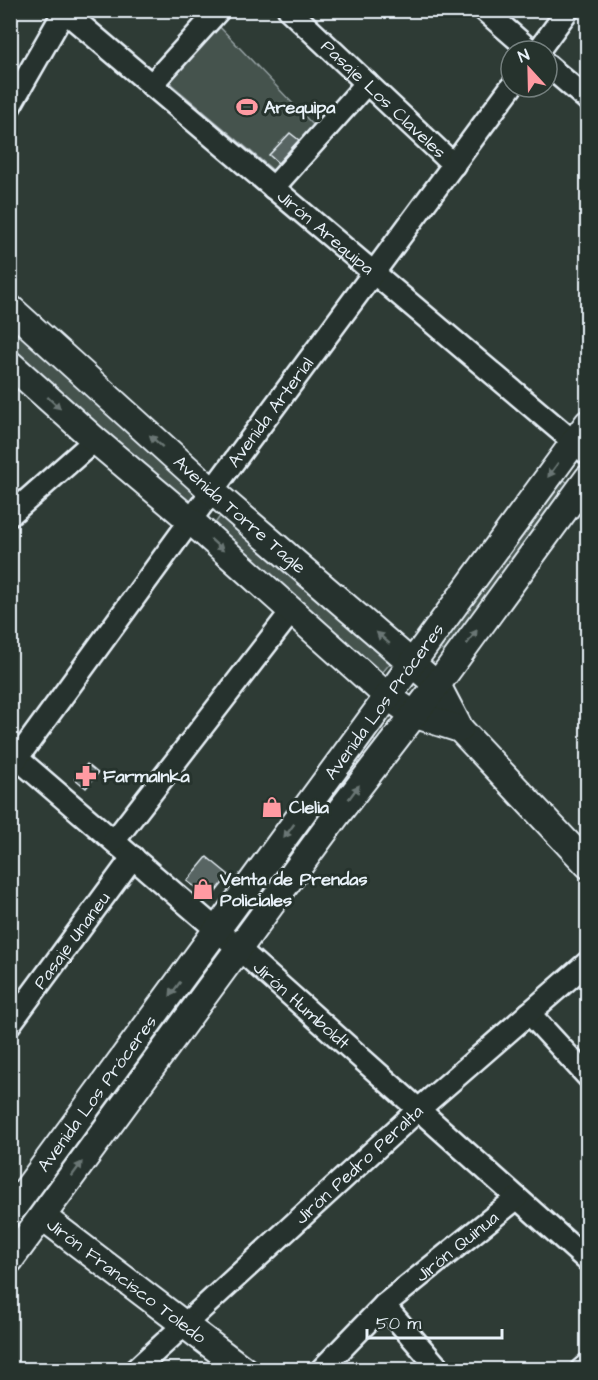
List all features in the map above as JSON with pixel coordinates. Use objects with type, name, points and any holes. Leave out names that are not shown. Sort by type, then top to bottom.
[{"type":"street","points":[[151,85],[219,10]]},
{"type":"street","name":"Pasaje Los Claveles","points":[[289,10],[454,165]]},
{"type":"street","points":[[484,10],[517,39]]},
{"type":"street","points":[[547,39],[568,10]]},
{"type":"street","points":[[10,106],[64,11]]},
{"type":"street","name":"Jirón Arequipa","points":[[64,11],[374,272],[583,439]]},
{"type":"street","points":[[559,75],[588,100]]},
{"type":"street","points":[[273,188],[367,83]]},
{"type":"street","name":"Avenida Arterial","points":[[13,760],[502,99]]},
{"type":"street","name":"Avenida Torre Tagle","points":[[10,308],[212,491],[436,685],[460,729],[588,865]]},
{"type":"street","name":"Avenida Torre Tagle","points":[[10,364],[387,696],[413,714],[460,729]]},
{"type":"street","name":"Avenida Los Próceres","points":[[14,1200],[217,930],[387,696],[583,439]]},
{"type":"street","points":[[10,515],[95,440]]},
{"type":"street","name":"Avenida Los Próceres","points":[[10,1260],[588,478]]},
{"type":"street","points":[[114,841],[291,612]]},
{"type":"street","name":"Jirón Humboldt","points":[[13,760],[114,841],[239,949],[588,1261]]},
{"type":"street","name":"Pasaje Unaneu","points":[[10,1024],[133,857]]},
{"type":"street","name":"Jirón Pedro Peralta","points":[[135,1370],[418,1110],[588,962]]},
{"type":"street","points":[[529,1013],[588,1077]]},
{"type":"street","name":"Jirón Quinua","points":[[321,1370],[384,1305],[517,1198]]},
{"type":"street","name":"Jirón Francisco Toledo","points":[[14,1200],[43,1217],[244,1370]]},
{"type":"street","points":[[384,1305],[440,1370]]},
{"type":"street","points":[[582,1370],[588,1364]]},
{"type":"shaded area","name":"Arequipa","points":[[216,23],[317,129],[280,171],[274,171],[171,84],[171,76]]},
{"type":"shaded area","points":[[11,326],[201,494],[186,511],[11,357]]},
{"type":"shaded area","points":[[564,480],[570,484],[444,652],[437,647]]},
{"type":"shaded area","points":[[223,512],[392,661],[377,679],[209,532]]},
{"type":"shaded area","points":[[371,738],[376,742],[251,916],[244,911]]},
{"type":"shaded area","points":[[216,944],[225,948],[40,1203],[34,1199]]},
{"type":"building","points":[[290,133],[299,140],[278,163],[269,155]]},
{"type":"building","name":"FarmaInka","points":[[87,764],[98,773],[86,788],[75,779]]},
{"type":"building","points":[[207,857],[229,875],[215,893],[203,893],[187,881]]},
{"type":"place","name":"Arequipa","points":[[247,107]]},
{"type":"place","name":"FarmaInka","points":[[86,776]]},
{"type":"place","name":"Clelia","points":[[272,807]]},
{"type":"place","name":"Venta de Prendas Policiales","points":[[203,889]]}]
